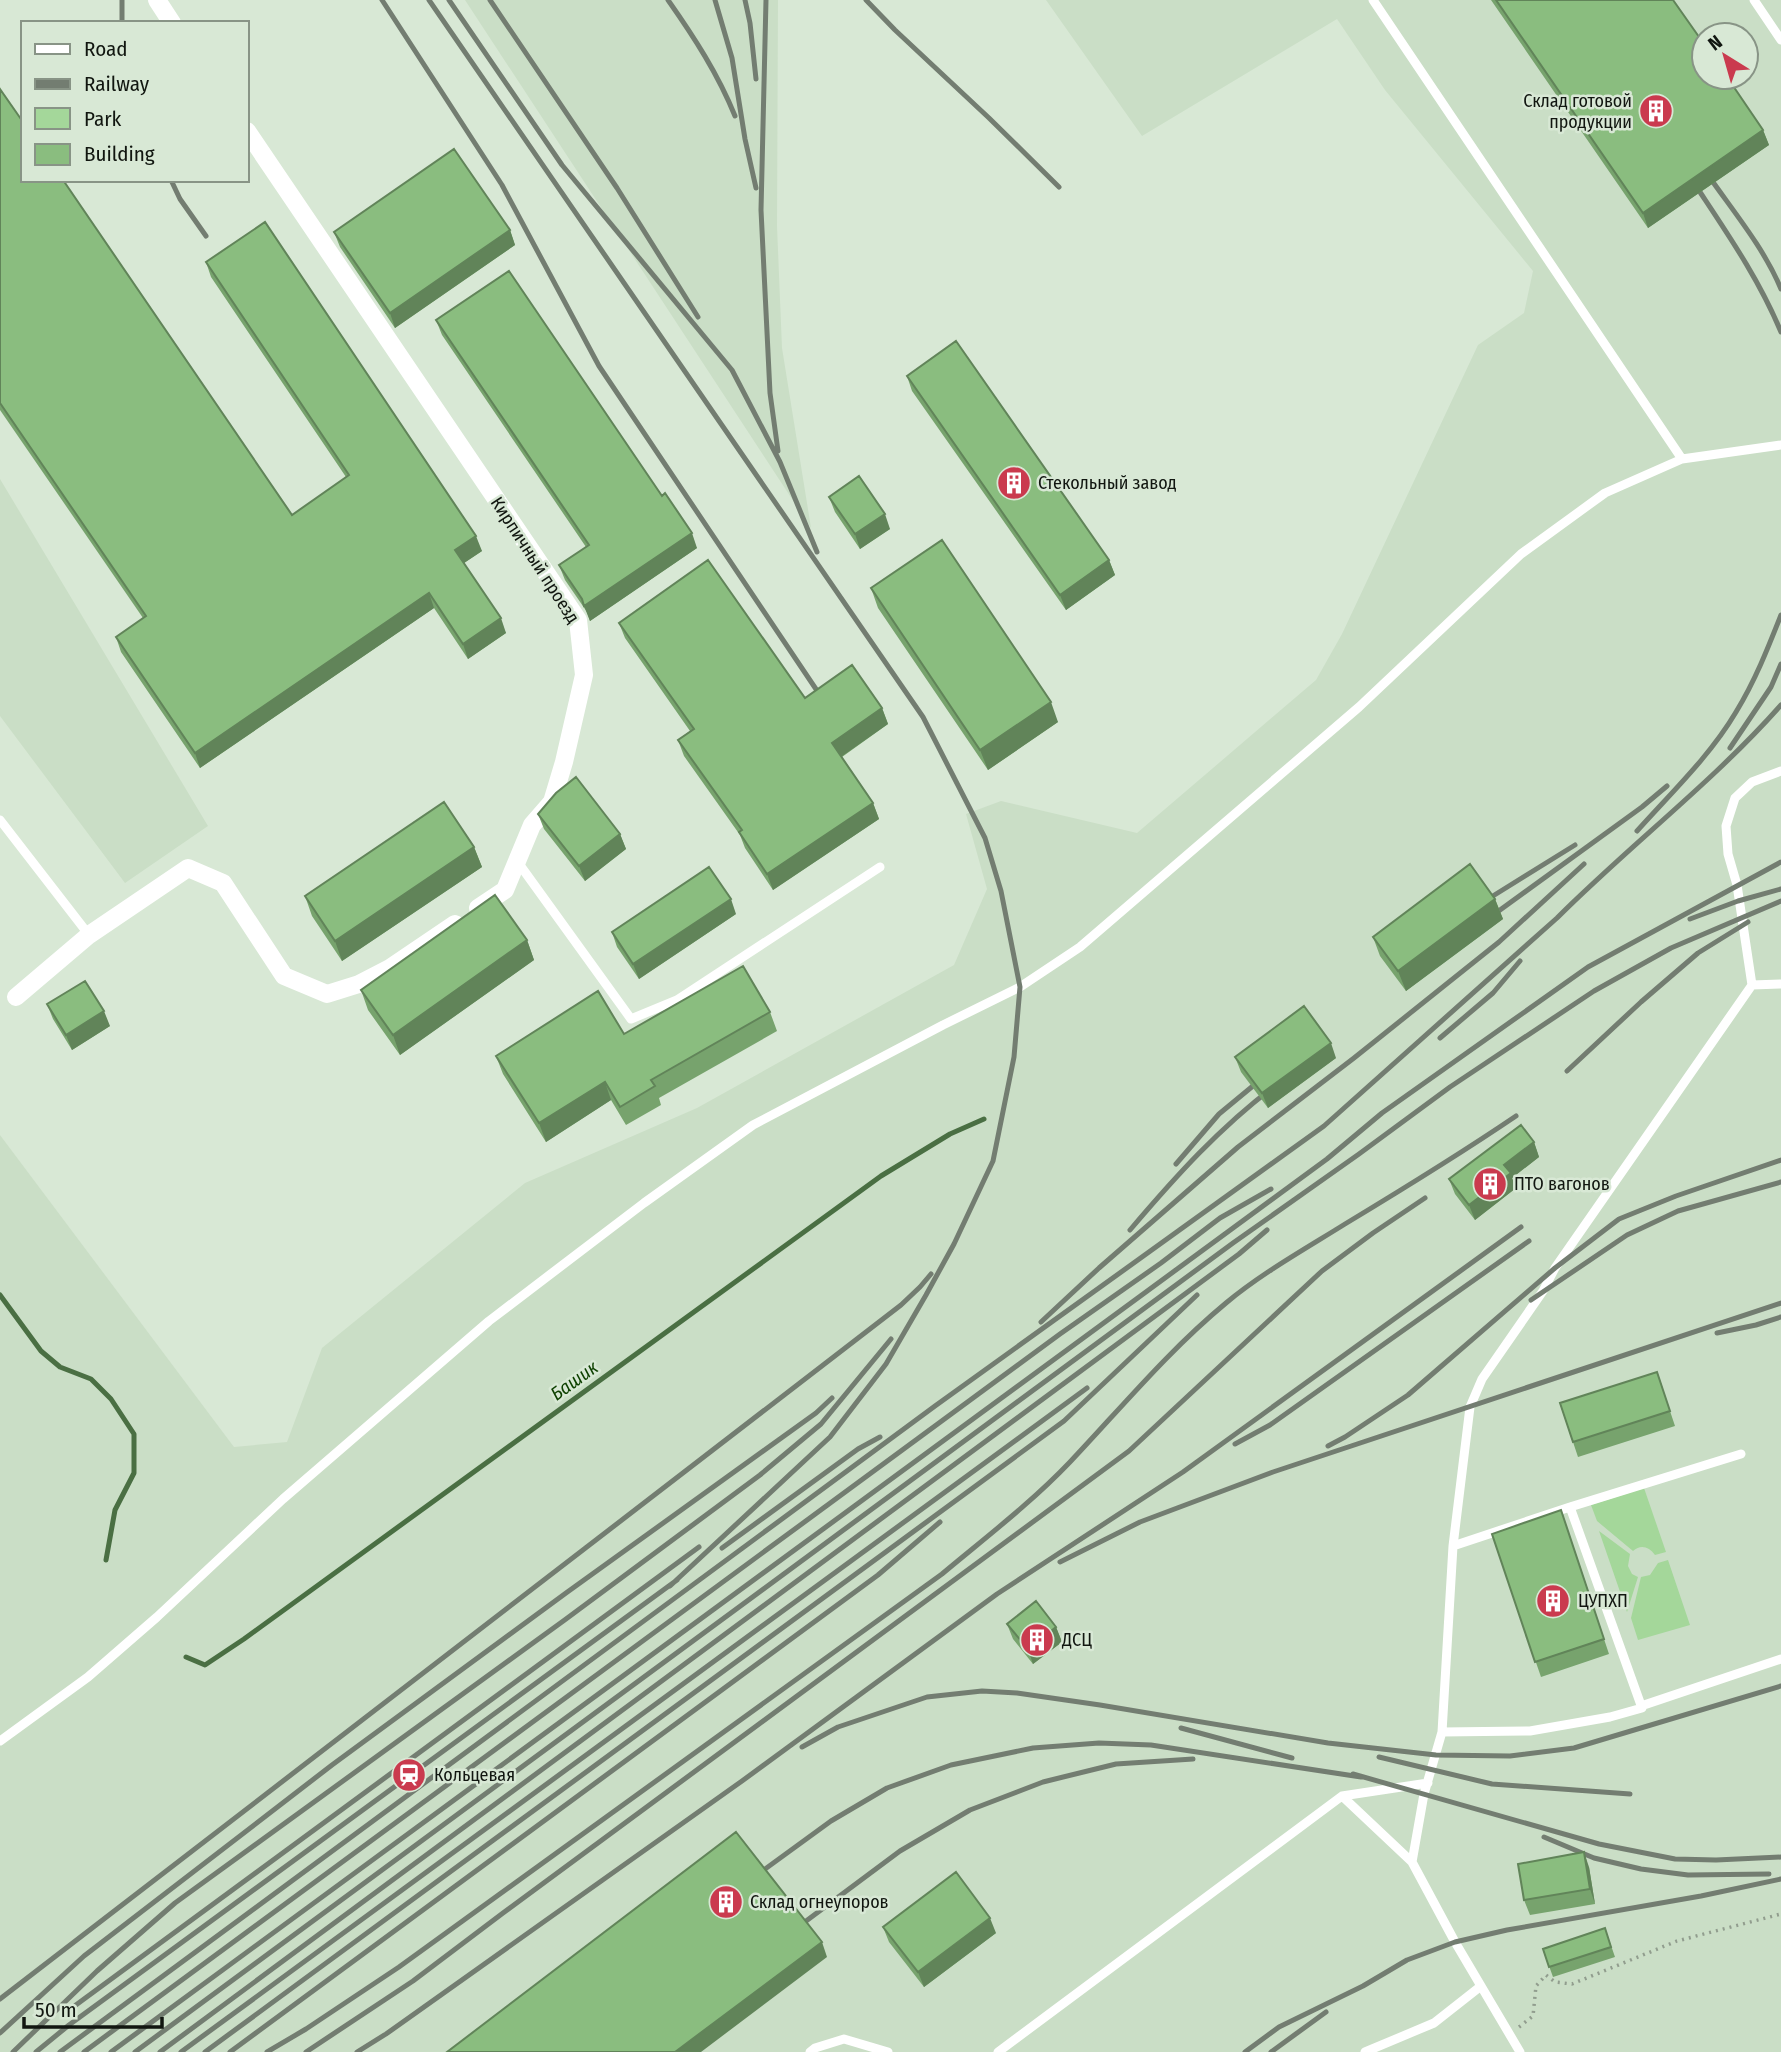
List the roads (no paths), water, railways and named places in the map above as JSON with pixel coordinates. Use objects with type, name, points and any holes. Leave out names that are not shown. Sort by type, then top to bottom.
[{"type":"street","points":[[157,0],[171,21]]},
{"type":"street","name":"Кирпичный проезд","points":[[16,997],[89,934],[188,868],[223,883],[284,976],[327,994],[359,984],[390,968],[505,890],[532,825],[552,802],[564,762],[584,675],[578,620],[248,132]]},
{"type":"lane","points":[[1373,0],[1682,459]]},
{"type":"lane","points":[[1754,0],[1781,40]]},
{"type":"lane","points":[[0,1741],[88,1676],[157,1618],[283,1499],[489,1321],[644,1203],[753,1125],[1020,987],[1080,947],[1359,707],[1521,554],[1605,493],[1682,459],[1781,445]]},
{"type":"lane","points":[[1412,1863],[1441,1732],[1452,1546],[1470,1407],[1482,1379],[1543,1292],[1555,1268],[1752,985],[1737,885],[1728,854],[1726,826],[1735,798],[1752,782],[1781,771]]},
{"type":"lane","points":[[0,820],[89,934]]},
{"type":"lane","points":[[517,861],[631,1019],[677,1000],[880,867]]},
{"type":"lane","points":[[1752,985],[1781,984]]},
{"type":"lane","points":[[1452,1546],[1741,1454]]},
{"type":"lane","points":[[1570,1507],[1641,1706]]},
{"type":"lane","points":[[1441,1732],[1530,1731],[1610,1717],[1781,1659]]},
{"type":"lane","points":[[998,2052],[1342,1796],[1428,1783]]},
{"type":"lane","points":[[1342,1796],[1412,1863],[1520,2052]]},
{"type":"lane","points":[[1365,2052],[1434,2024],[1481,1986]]},
{"type":"lane","points":[[810,2052],[844,2039],[888,2052]]},
{"type":"waterway","name":"Башик","points":[[186,1657],[205,1665],[244,1639],[881,1176],[950,1134],[984,1119]]},
{"type":"waterway","name":"Башик","points":[[0,1295],[41,1351],[60,1367],[91,1379],[111,1399],[134,1434],[134,1473],[115,1510],[106,1560]]},
{"type":"railway","points":[[122,0],[122,21]]},
{"type":"railway","points":[[382,0],[502,185],[599,366],[828,707]]},
{"type":"railway","points":[[429,0],[923,717],[985,838],[1001,891],[1020,987],[1014,1057],[993,1161],[954,1244],[886,1364],[830,1437],[670,1586]]},
{"type":"railway","points":[[449,0],[562,165],[732,370],[780,462],[817,552]]},
{"type":"railway","points":[[490,0],[617,188],[698,317]]},
{"type":"railway","points":[[668,0],[705,56],[735,116]]},
{"type":"railway","points":[[715,0],[732,58],[756,188]]},
{"type":"railway","points":[[745,0],[756,79]]},
{"type":"railway","points":[[766,0],[761,210],[770,393],[778,451]]},
{"type":"railway","points":[[866,0],[1059,187]]},
{"type":"railway","points":[[1708,175],[1757,244],[1781,289]]},
{"type":"railway","points":[[172,182],[180,199],[206,236]]},
{"type":"railway","points":[[1696,186],[1753,275],[1781,332]]},
{"type":"railway","points":[[1637,831],[1690,774],[1726,728],[1755,676],[1781,615]]},
{"type":"railway","points":[[1730,748],[1771,687],[1781,664]]},
{"type":"railway","points":[[60,2052],[935,1406],[1324,1126],[1557,918],[1728,760],[1781,705]]},
{"type":"railway","points":[[1489,918],[1667,786]]},
{"type":"railway","points":[[1480,904],[1575,845]]},
{"type":"railway","points":[[111,2052],[1327,1159],[1382,1113],[1588,967],[1781,862]]},
{"type":"railway","points":[[1041,1322],[1238,1147],[1499,942],[1584,864]]},
{"type":"railway","points":[[1690,919],[1781,889]]},
{"type":"railway","points":[[135,2052],[1233,1243],[1450,1087],[1594,991],[1671,948],[1781,901]]},
{"type":"railway","points":[[1567,1071],[1698,953],[1748,922]]},
{"type":"railway","points":[[1440,1038],[1493,993],[1520,961]]},
{"type":"railway","points":[[1176,1164],[1219,1114],[1265,1076]]},
{"type":"railway","points":[[1130,1230],[1199,1153],[1276,1085]]},
{"type":"railway","points":[[267,2052],[399,1967],[942,1574],[1040,1492],[1165,1360],[1240,1292],[1516,1116]]},
{"type":"railway","points":[[1328,1446],[1408,1395],[1555,1268],[1619,1219],[1676,1196],[1781,1160]]},
{"type":"railway","points":[[1531,1300],[1627,1235],[1678,1211],[1781,1182]]},
{"type":"railway","points":[[84,2052],[1060,1334],[1220,1218],[1271,1189]]},
{"type":"railway","points":[[306,2052],[413,1981],[1129,1451],[1322,1271],[1425,1198]]},
{"type":"railway","points":[[357,2052],[742,1781],[997,1594],[1183,1472],[1521,1227]]},
{"type":"railway","points":[[160,2052],[1239,1254],[1267,1230]]},
{"type":"railway","points":[[1235,1444],[1270,1425],[1529,1241]]},
{"type":"railway","points":[[0,1999],[901,1305],[931,1274]]},
{"type":"railway","points":[[205,2052],[1064,1421],[1197,1295]]},
{"type":"railway","points":[[1060,1562],[1140,1522],[1273,1472],[1781,1303]]},
{"type":"railway","points":[[1717,1333],[1781,1317]]},
{"type":"railway","points":[[13,2052],[97,1971],[175,1903],[760,1475],[821,1424],[891,1339]]},
{"type":"railway","points":[[181,2052],[1087,1388]]},
{"type":"railway","points":[[0,2033],[84,1956],[332,1765],[816,1413],[832,1398]]},
{"type":"railway","points":[[722,1548],[858,1449],[880,1437]]},
{"type":"railway","points":[[230,2052],[878,1575],[940,1522]]},
{"type":"railway","points":[[65,2013],[699,1547]]},
{"type":"railway","points":[[36,2052],[69,2025],[677,1580]]},
{"type":"railway","points":[[802,1747],[838,1727],[927,1697],[982,1691],[1017,1693],[1100,1705],[1328,1743],[1436,1755],[1510,1756],[1574,1748],[1781,1686]]},
{"type":"railway","points":[[1181,1728],[1292,1758]]},
{"type":"railway","points":[[750,1880],[831,1821],[887,1788],[951,1765],[1033,1748],[1099,1743],[1151,1745],[1361,1777]]},
{"type":"railway","points":[[1379,1757],[1492,1784],[1630,1794]]},
{"type":"railway","points":[[790,1933],[900,1851],[970,1810],[1043,1782],[1116,1764],[1193,1759]]},
{"type":"railway","points":[[1353,1774],[1599,1844],[1675,1859],[1781,1857]]},
{"type":"railway","points":[[1544,1837],[1594,1858],[1641,1869],[1688,1875],[1769,1874]]},
{"type":"railway","points":[[1245,2052],[1279,2027],[1363,1986],[1407,1960],[1455,1942],[1781,1879]]},
{"type":"railway","points":[[1271,2052],[1326,2012]]},
{"type":"place","name":"Склад готовой продукции","points":[[1656,111]]},
{"type":"place","name":"Стекольный завод","points":[[1014,483]]},
{"type":"place","name":"ПТО вагонов","points":[[1490,1184]]},
{"type":"place","name":"ЦУПХП","points":[[1553,1601]]},
{"type":"place","name":"ДСЦ","points":[[1037,1640]]},
{"type":"place","name":"Кольцевая","points":[[409,1775]]},
{"type":"place","name":"Склад огнеупоров","points":[[726,1902]]}]
